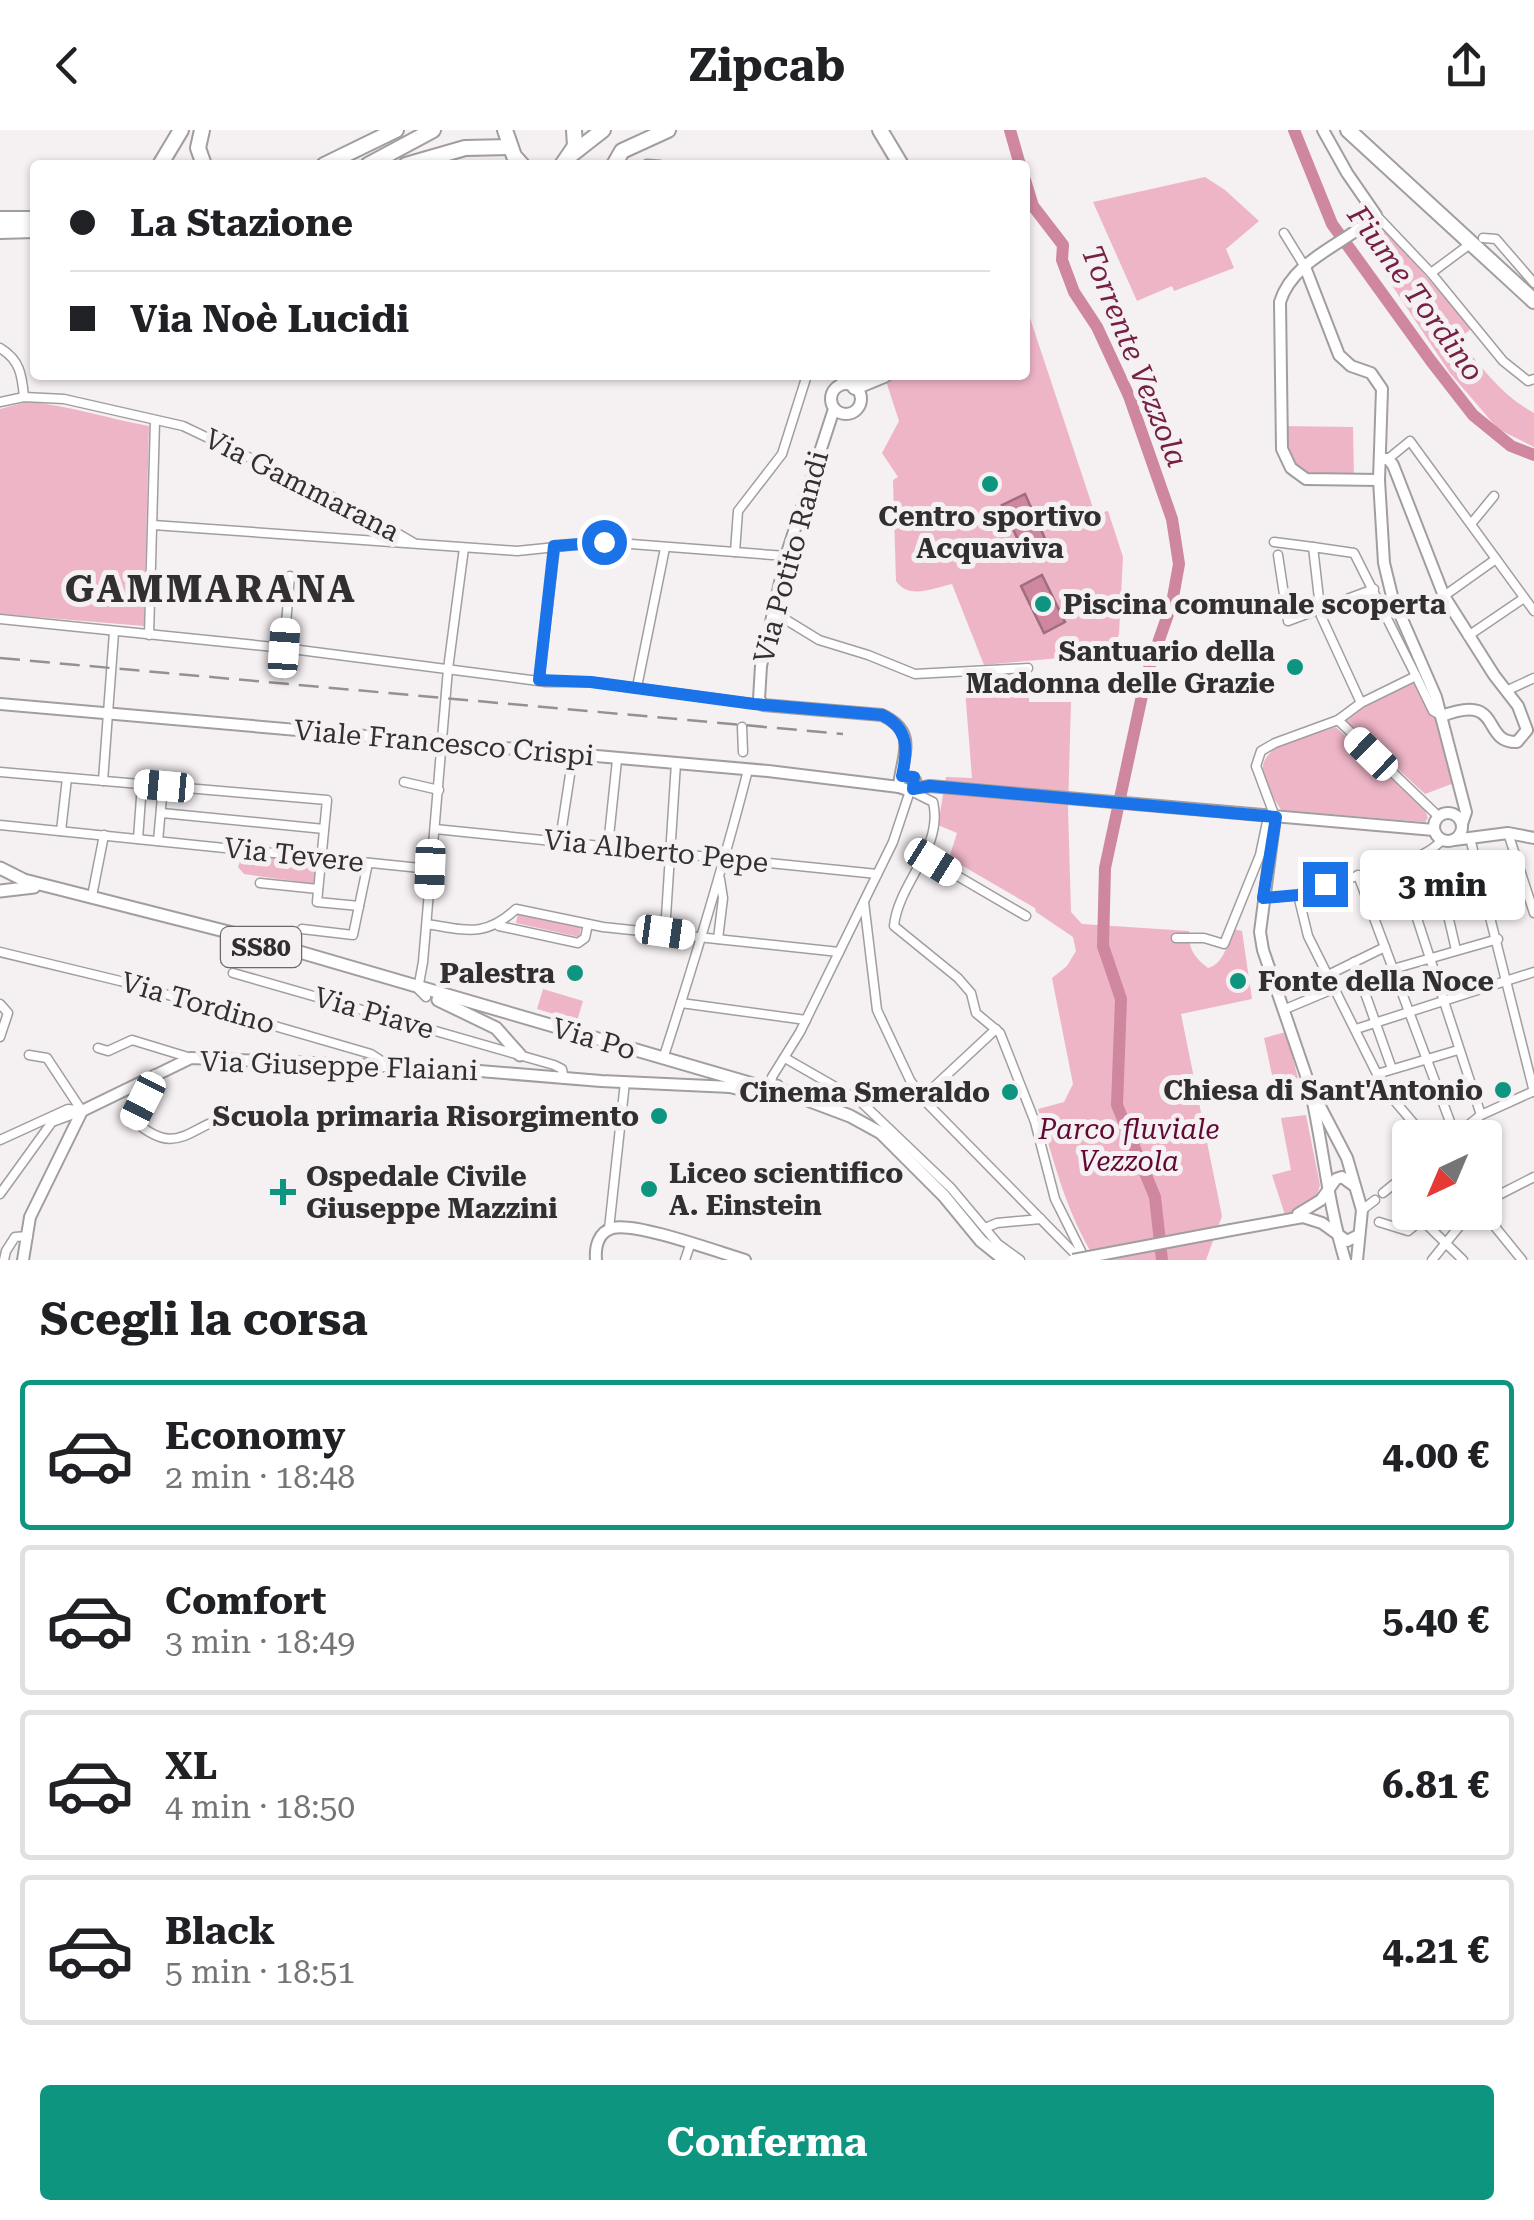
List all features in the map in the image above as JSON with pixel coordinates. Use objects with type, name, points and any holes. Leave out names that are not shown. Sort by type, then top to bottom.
[{"type":"highway","points":[[163,160],[182,130]]},
{"type":"highway","points":[[202,130],[198,137],[202,160]]},
{"type":"highway","points":[[334,160],[396,130]]},
{"type":"highway","points":[[377,160],[432,130]]},
{"type":"highway","points":[[566,160],[575,146],[574,130]]},
{"type":"highway","points":[[566,160],[602,130]]},
{"type":"highway","points":[[617,160],[622,150],[668,130]]},
{"type":"highway","points":[[880,130],[898,160]]},
{"type":"highway","points":[[1348,130],[1534,301]]},
{"type":"highway","points":[[424,160],[508,136],[520,160]]},
{"type":"highway","points":[[0,219],[30,222]]},
{"type":"highway","points":[[0,231],[30,223]]},
{"type":"main road","name":"Via Po","points":[[0,869],[48,886],[233,932],[427,995],[663,1059],[734,1084]]},
{"type":"main road","name":"SS80","points":[[0,869],[6,880],[0,891]]},
{"type":"main road","name":"Via Po","points":[[0,891],[48,886]]},
{"type":"main road","name":"Via Po","points":[[94,897],[151,917],[412,990],[476,1015],[702,1082]]},
{"type":"main road","points":[[520,1055],[496,1028],[476,1015],[481,1010],[534,1026],[542,1024]]},
{"type":"main road","name":"SS80","points":[[702,1082],[775,1091],[886,1140],[1005,1259]]},
{"type":"street","points":[[1323,130],[1371,219],[1431,273],[1502,361],[1528,381],[1534,379]]},
{"type":"street","points":[[1371,219],[1305,266],[1284,289],[1280,302],[1282,448],[1291,468],[1306,479],[1379,480]]},
{"type":"street","points":[[1284,232],[1318,294],[1338,356],[1351,366],[1372,373],[1382,389],[1384,459],[1379,480],[1384,563],[1392,596],[1442,716],[1532,1079],[1534,1091],[1475,1120]]},
{"type":"street","points":[[1484,238],[1496,239],[1534,283]]},
{"type":"street","points":[[1431,273],[1466,246]]},
{"type":"street","points":[[0,348],[17,362],[24,397]]},
{"type":"street","points":[[734,552],[738,510],[782,454],[805,380]]},
{"type":"street","points":[[846,382],[861,401],[856,410],[847,414],[834,409],[831,395],[846,382]]},
{"type":"street","name":"Via Gammarana","points":[[0,402],[24,397],[64,399],[200,432],[349,505],[418,546],[517,551],[604,542],[786,556]]},
{"type":"street","name":"Via Potito Randi","points":[[763,705],[757,689],[786,556],[834,409]]},
{"type":"street","points":[[149,635],[155,421]]},
{"type":"street","points":[[1384,459],[1410,441],[1534,610]]},
{"type":"street","points":[[1274,542],[1354,552],[1433,711],[1442,716],[1473,708],[1484,714],[1504,740],[1511,743],[1528,737],[1526,722],[1444,596],[1398,474],[1384,459]]},
{"type":"street","points":[[1471,524],[1494,496]]},
{"type":"street","points":[[153,525],[418,546]]},
{"type":"street","points":[[539,680],[554,546]]},
{"type":"street","points":[[1313,547],[1320,611],[1360,702]]},
{"type":"street","points":[[427,995],[430,869],[448,669],[464,548]]},
{"type":"street","points":[[637,687],[665,548]]},
{"type":"street","points":[[1278,554],[1288,622],[1374,589]]},
{"type":"street","points":[[1444,596],[1496,559]]},
{"type":"street","points":[[284,648],[290,576]]},
{"type":"street","points":[[1468,636],[1524,598]]},
{"type":"street","points":[[775,613],[819,640],[868,654],[915,674],[1028,668]]},
{"type":"street","points":[[0,618],[539,680],[637,687],[763,705],[882,715],[905,736],[904,808],[878,874],[783,1062],[775,1091]]},
{"type":"street","points":[[102,781],[114,632]]},
{"type":"street","points":[[1392,1226],[1368,1217],[1346,1158],[1311,1091],[1262,950],[1269,817],[1257,760],[1268,746],[1338,720],[1360,702],[1416,676]]},
{"type":"street","points":[[1506,691],[1534,678]]},
{"type":"street","name":"Viale Francesco Crispi","points":[[0,704],[905,783],[1443,837]]},
{"type":"street","points":[[1338,720],[1438,816],[1443,837]]},
{"type":"street","points":[[742,727],[743,752]]},
{"type":"street","points":[[560,840],[572,755]]},
{"type":"street","points":[[608,846],[617,760]]},
{"type":"street","points":[[665,932],[676,763]]},
{"type":"street","points":[[663,1059],[698,937],[720,879],[748,770]]},
{"type":"street","points":[[0,772],[327,800],[317,902],[359,906]]},
{"type":"street","points":[[61,831],[67,778]]},
{"type":"street","points":[[404,782],[439,790]]},
{"type":"street","points":[[905,783],[934,804],[924,857],[896,911],[894,926],[958,978],[971,992],[976,1012],[996,1029],[1004,1042],[1035,1122],[1055,1199],[1083,1260]]},
{"type":"street","points":[[138,839],[142,784]]},
{"type":"street","points":[[158,841],[164,786]]},
{"type":"street","points":[[1438,816],[1451,813],[1462,799]]},
{"type":"street","points":[[162,813],[324,829]]},
{"type":"street","points":[[1451,813],[1469,828]]},
{"type":"street","points":[[1176,938],[1204,938],[1224,944],[1260,855],[1269,817]]},
{"type":"street","name":"Via Tevere","points":[[0,825],[430,869]]},
{"type":"street","points":[[1263,898],[1298,895],[1330,878],[1336,882],[1398,863],[1433,850],[1443,837],[1469,828],[1532,834]]},
{"type":"street","name":"Via Alberto Pepe","points":[[435,830],[878,874]]},
{"type":"street","points":[[1508,832],[1534,914]]},
{"type":"street","points":[[94,897],[104,835]]},
{"type":"street","points":[[1433,850],[1456,950]]},
{"type":"street","points":[[924,857],[1026,916]]},
{"type":"street","points":[[302,929],[353,935],[368,863]]},
{"type":"street","points":[[1398,863],[1481,1115]]},
{"type":"street","points":[[1358,875],[1448,1120]]},
{"type":"street","points":[[718,939],[723,898],[720,879]]},
{"type":"street","points":[[260,883],[318,889]]},
{"type":"street","points":[[1367,900],[1407,886]]},
{"type":"street","points":[[1298,895],[1308,936],[1333,990],[1388,1093],[1411,1120]]},
{"type":"street","points":[[864,902],[877,1010],[910,1080],[922,1098],[1083,1260]]},
{"type":"street","points":[[499,926],[516,909],[588,924],[840,952]]},
{"type":"street","points":[[427,924],[483,930],[499,926],[578,943],[588,924]]},
{"type":"street","points":[[1393,969],[1498,940]]},
{"type":"street","points":[[1326,976],[1385,947]]},
{"type":"street","name":"Via Tordino","points":[[0,952],[252,1018],[371,1054],[392,1067]]},
{"type":"street","points":[[1354,962],[1392,1069]]},
{"type":"street","points":[[1356,1030],[1534,972]]},
{"type":"street","name":"Via Piave","points":[[233,973],[562,1068],[564,1079]]},
{"type":"street","points":[[1282,1010],[1333,990]]},
{"type":"street","points":[[681,1003],[806,1020]]},
{"type":"street","points":[[0,1004],[8,1013],[0,1037]]},
{"type":"street","points":[[922,1098],[996,1029]]},
{"type":"street","points":[[98,1048],[108,1051],[132,1040],[190,1058]]},
{"type":"street","points":[[1377,1074],[1458,1050]]},
{"type":"street","points":[[1524,1056],[1534,1053]]},
{"type":"street","points":[[29,1055],[47,1058],[82,1111]]},
{"type":"street","name":"Via Giuseppe Flaiani","points":[[0,1139],[68,1109],[82,1111],[190,1058],[625,1082],[702,1082]]},
{"type":"street","points":[[783,1062],[860,1101],[951,1188],[983,1234],[998,1244],[1005,1259]]},
{"type":"street","points":[[155,1074],[133,1120],[152,1136],[170,1140],[237,1115],[273,1125]]},
{"type":"street","points":[[596,1260],[596,1247],[609,1228],[625,1082]]},
{"type":"street","points":[[1311,1091],[1328,1191],[1345,1260]]},
{"type":"street","points":[[0,1194],[52,1122],[82,1111]]},
{"type":"street","points":[[24,1260],[30,1217],[82,1111]]},
{"type":"street","points":[[1073,1260],[1286,1218],[1322,1200],[1336,1179],[1342,1177],[1354,1185]]},
{"type":"street","points":[[1502,1193],[1534,1177]]},
{"type":"street","points":[[1383,1193],[1392,1186]]},
{"type":"street","points":[[983,1234],[1035,1215],[1055,1199]]},
{"type":"street","points":[[1357,1260],[1359,1235],[1375,1200]]},
{"type":"street","points":[[1286,1218],[1312,1218],[1347,1241],[1359,1235]]},
{"type":"street","points":[[609,1228],[644,1231],[744,1260]]},
{"type":"street","points":[[1433,1230],[1464,1260]]},
{"type":"street","points":[[1432,1260],[1455,1230]]},
{"type":"street","points":[[1498,1230],[1522,1260]]},
{"type":"street","points":[[4,1260],[16,1237],[28,1236]]},
{"type":"street","points":[[686,1260],[690,1245]]},
{"type":"green space","points":[[1205,177],[1259,221],[1226,249],[1234,268],[1137,301],[1093,202]]},
{"type":"green space","points":[[1375,222],[1472,328],[1459,339],[1484,370],[1534,413],[1534,447],[1498,429],[1450,373],[1358,234]]},
{"type":"green space","name":"Centro sportivo Acquaviva","points":[[1030,318],[1095,514],[1108,511],[1123,557],[1119,634],[1113,653],[984,665],[952,584],[914,591],[901,587],[896,581],[893,480],[898,477],[882,453],[899,421],[886,381],[1030,380]]},
{"type":"green space","points":[[27,402],[149,426],[144,626],[0,614],[0,409]]},
{"type":"green space","points":[[1282,426],[1353,427],[1354,480],[1306,479],[1291,468]]},
{"type":"green space","name":"Parco fluviale Vezzola","points":[[1028,668],[1029,702],[1071,702],[1071,912],[1082,924],[1189,931],[1193,952],[1208,968],[1222,958],[1233,929],[1242,931],[1252,999],[1181,1014],[1222,1216],[1206,1260],[1096,1260],[1069,1205],[1038,1109],[1064,1102],[1073,1084],[1052,978],[1067,966],[1076,951],[1073,937],[1035,908],[949,858],[957,833],[938,825],[946,777],[972,778],[964,677]]},
{"type":"green space","points":[[1416,676],[1442,716],[1457,782],[1425,794],[1346,721],[1367,705],[1365,700]]},
{"type":"green space","points":[[1336,727],[1425,810],[1425,822],[1281,810],[1263,774],[1269,754],[1289,742]]},
{"type":"green space","points":[[243,853],[317,861],[315,884],[244,874],[238,867]]},
{"type":"green space","points":[[518,913],[581,927],[579,937],[516,923]]},
{"type":"green space","points":[[543,989],[583,1001],[577,1021],[537,1009]]},
{"type":"green space","points":[[1286,1032],[1298,1078],[1274,1084],[1264,1038]]},
{"type":"green space","points":[[1306,1115],[1320,1185],[1312,1201],[1286,1218],[1272,1175],[1291,1170],[1281,1118]]},
{"type":"shaded area","points":[[1025,494],[1047,543],[1024,553],[1002,505]]},
{"type":"shaded area","name":"Piscina comunale scoperta","points":[[1042,575],[1065,622],[1044,633],[1021,586]]},
{"type":"waterway","name":"Torrente Vezzola","points":[[1010,130],[1019,160]]},
{"type":"waterway","name":"Fiume Tordino","points":[[1294,130],[1332,224],[1431,361],[1473,415],[1511,446],[1534,455]]},
{"type":"waterway","name":"Torrente Vezzola","points":[[1030,196],[1063,245],[1062,260],[1074,292],[1097,327],[1129,396],[1172,519],[1179,564],[1172,603],[1146,677],[1105,868],[1103,946],[1121,999],[1117,1105],[1155,1197],[1162,1260]]},
{"type":"railway","points":[[0,658],[843,734]]},
{"type":"place","name":"Centro sportivo Acquaviva","points":[[990,484]]},
{"type":"place","name":"Piscina comunale scoperta","points":[[1043,604]]},
{"type":"place","name":"Santuario della Madonna delle Grazie","points":[[1295,667]]},
{"type":"place","name":"Palestra","points":[[575,973]]},
{"type":"place","name":"Fonte della Noce","points":[[1238,981]]},
{"type":"place","name":"Chiesa di Sant'Antonio","points":[[1503,1090]]},
{"type":"place","name":"Cinema Smeraldo","points":[[1010,1092]]},
{"type":"place","name":"Scuola primaria Risorgimento","points":[[659,1116]]},
{"type":"place","name":"Liceo scientifico A. Einstein","points":[[649,1189]]},
{"type":"place","name":"Ospedale Civile Giuseppe Mazzini","points":[[283,1192]]},
{"type":"district","name":"GAMMARANA","points":[[211,589]]},
{"type":"route","points":[[604,542],[554,546],[539,680],[591,682],[754,704],[882,715],[905,736],[902,776],[914,777],[913,789],[930,786],[1276,817],[1263,898],[1298,895],[1325,884]]}]
